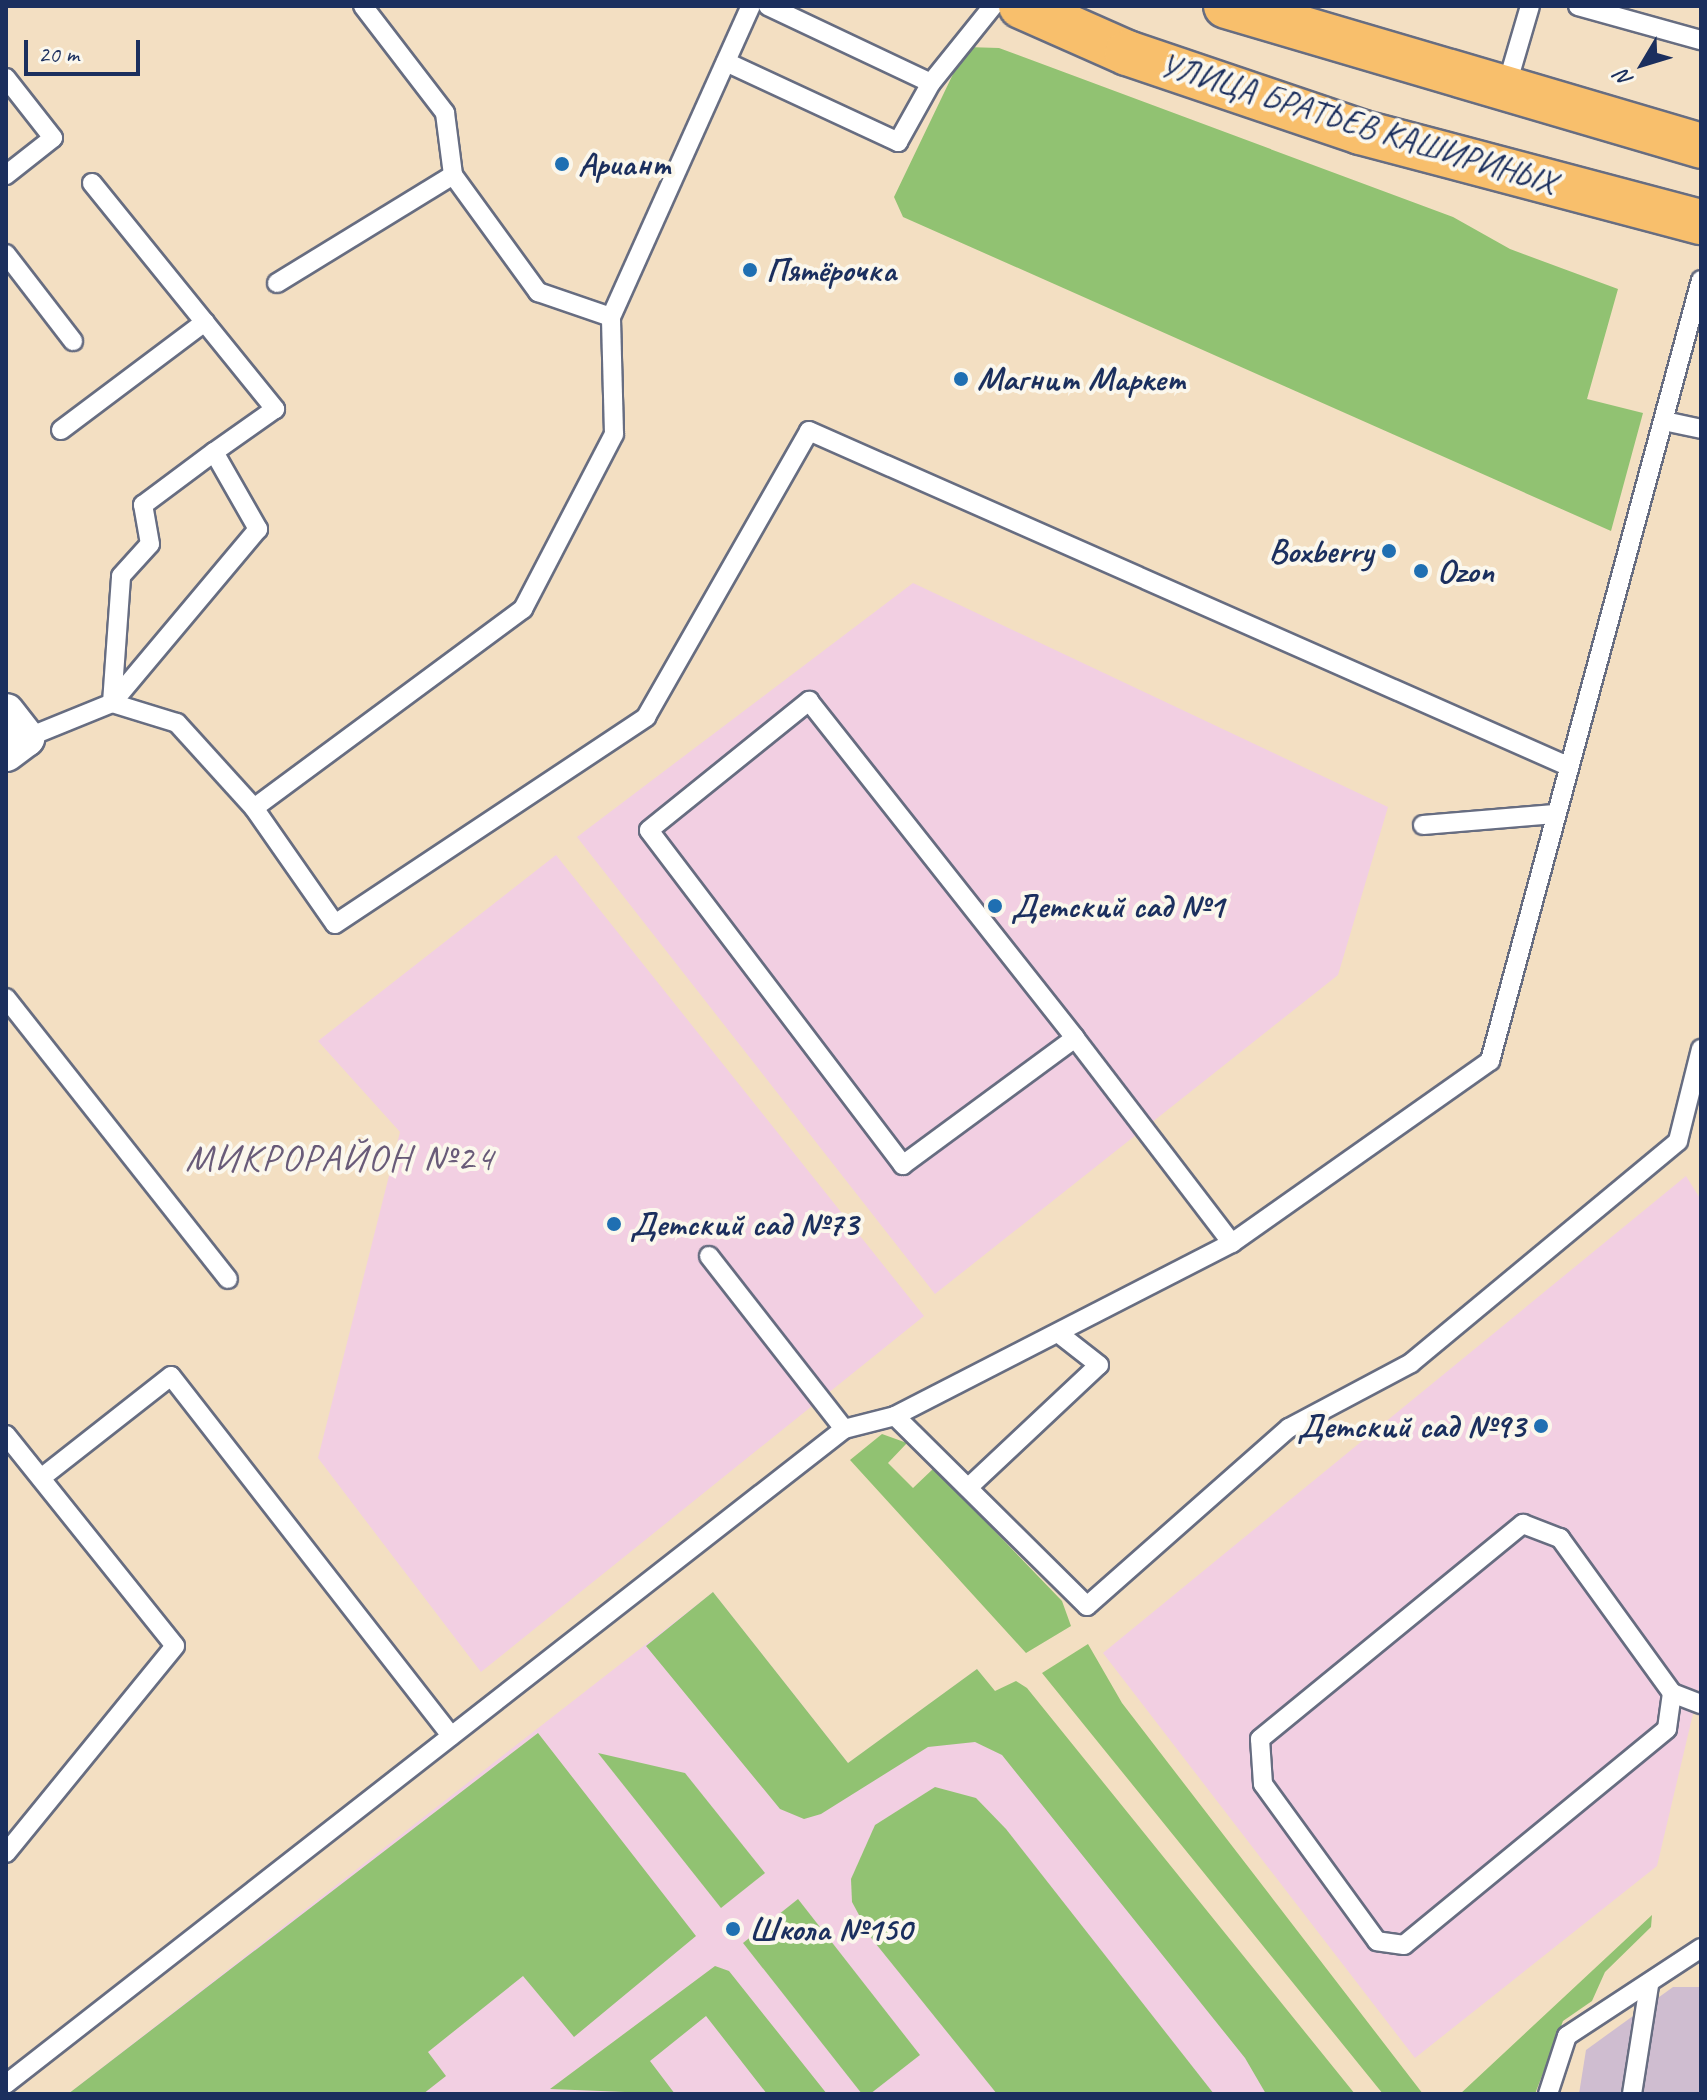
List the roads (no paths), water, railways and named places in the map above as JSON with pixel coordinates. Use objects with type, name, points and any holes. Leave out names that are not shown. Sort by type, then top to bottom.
[{"type":"main road","name":"УЛИЦА БРАТЬЕВ КАШИРИНЫХ","points":[[1021,6],[1127,53],[1360,132],[1701,222]]},
{"type":"main road","name":"УЛИЦА БРАТЬЕВ КАШИРИНЫХ","points":[[1226,6],[1504,93],[1701,146]]},
{"type":"lane","points":[[363,6],[445,113],[453,175],[538,292],[611,317]]},
{"type":"lane","points":[[254,808],[523,609],[614,434],[611,317],[751,6]]},
{"type":"lane","points":[[768,6],[931,83]]},
{"type":"lane","points":[[726,62],[898,142],[931,83],[993,6]]},
{"type":"lane","points":[[1504,93],[1530,6]]},
{"type":"lane","points":[[1578,6],[1701,40]]},
{"type":"lane","points":[[6,78],[53,138],[6,175]]},
{"type":"lane","points":[[277,283],[453,175]]},
{"type":"lane","points":[[92,183],[275,409],[143,505],[150,544],[121,576],[112,703]]},
{"type":"lane","points":[[6,254],[73,341]]},
{"type":"lane","points":[[6,2084],[844,1429],[895,1416],[1232,1243],[1490,1061],[1701,280]]},
{"type":"lane","points":[[61,430],[205,322]]},
{"type":"lane","points":[[1664,421],[1701,429]]},
{"type":"lane","points":[[112,703],[177,723],[254,808],[335,924],[646,717],[809,431],[1568,766]]},
{"type":"lane","points":[[13,734],[112,703],[258,529],[214,452]]},
{"type":"lane","points":[[1075,1038],[903,1165],[649,830],[809,701],[1075,1038],[1232,1243]]},
{"type":"lane","points":[[1423,825],[1555,814]]},
{"type":"lane","points":[[6,998],[228,1279]]},
{"type":"lane","points":[[895,1416],[971,1485],[1087,1606],[1289,1428],[1411,1363],[1678,1141],[1701,1049]]},
{"type":"lane","points":[[709,1256],[844,1429]]},
{"type":"lane","points":[[971,1485],[1099,1365],[1058,1333]]},
{"type":"lane","points":[[41,1478],[171,1376],[451,1736]]},
{"type":"lane","points":[[6,1435],[175,1646],[6,1853]]},
{"type":"lane","points":[[1672,1693],[1667,1729],[1404,1945],[1377,1941],[1263,1784],[1260,1739],[1523,1524],[1560,1538],[1672,1693],[1701,1704]]},
{"type":"lane","points":[[1548,2094],[1567,2036],[1701,1948]]},
{"type":"lane","points":[[1632,2094],[1649,1985]]},
{"type":"place","name":"Ариант","points":[[562,164]]},
{"type":"place","name":"Пятёрочка","points":[[750,270]]},
{"type":"place","name":"Магнит Маркет","points":[[961,379]]},
{"type":"place","name":"Boxberry","points":[[1389,551]]},
{"type":"place","name":"Ozon","points":[[1421,571]]},
{"type":"place","name":"Детский сад №1","points":[[995,906]]},
{"type":"place","name":"Детский сад №73","points":[[614,1224]]},
{"type":"place","name":"Детский сад №93","points":[[1541,1426]]},
{"type":"place","name":"Школа №150","points":[[733,1929]]},
{"type":"district","name":"МИКРОРАЙОН №24","points":[[340,1158]]}]
